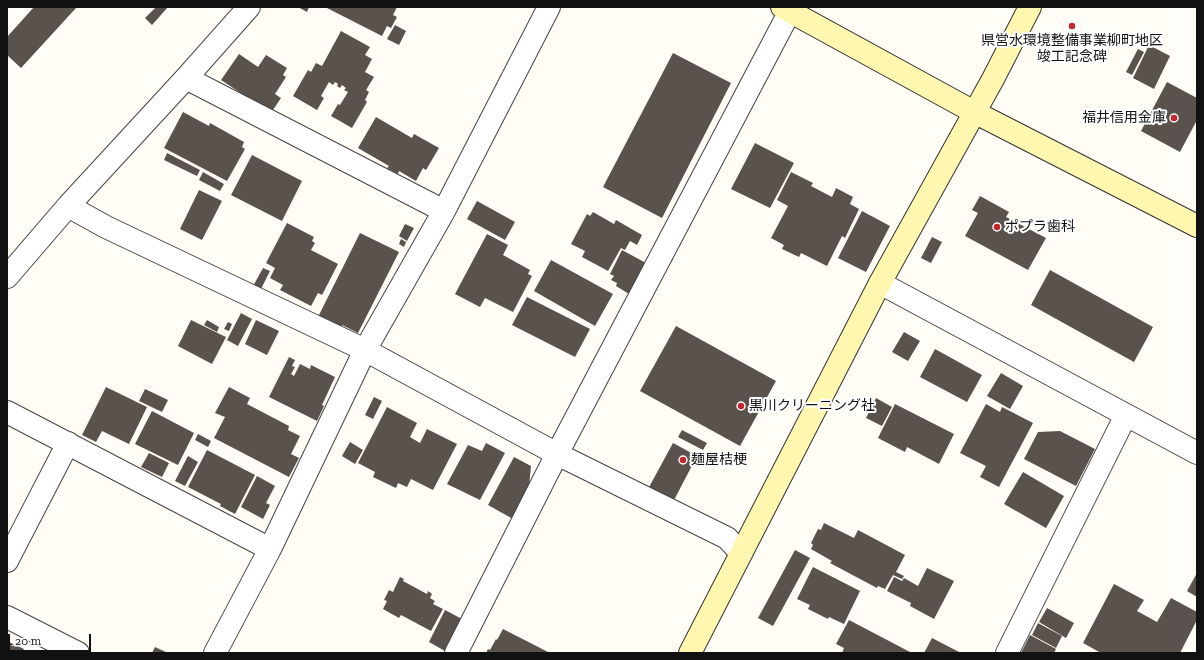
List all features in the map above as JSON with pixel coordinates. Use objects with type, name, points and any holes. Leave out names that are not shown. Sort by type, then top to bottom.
[{"type":"street","points":[[7,277],[68,206],[249,7]]},
{"type":"street","points":[[215,653],[270,548],[365,350],[444,211],[548,7]]},
{"type":"street","points":[[690,653],[880,283],[1030,7]]},
{"type":"street","points":[[456,653],[786,9],[974,112],[1197,226]]},
{"type":"street","points":[[186,78],[444,211]]},
{"type":"street","points":[[68,206],[106,227],[365,350],[557,454],[727,538],[741,553]]},
{"type":"street","points":[[880,283],[1197,453]]},
{"type":"street","points":[[7,412],[270,548]]},
{"type":"street","points":[[1007,653],[1126,415]]},
{"type":"street","points":[[7,561],[68,443]]},
{"type":"street","points":[[7,617],[78,653]]},
{"type":"building","points":[[34,7],[76,8],[21,68],[7,55],[7,37]]},
{"type":"building","points":[[156,7],[168,7],[152,25],[145,18]]},
{"type":"building","points":[[298,7],[309,7],[307,12]]},
{"type":"building","points":[[325,7],[397,7],[393,15],[397,17],[391,28],[387,26],[382,36]]},
{"type":"building","points":[[395,25],[406,31],[399,45],[387,39]]},
{"type":"building","points":[[341,31],[370,47],[365,55],[372,59],[365,72],[374,77],[366,90],[369,92],[365,100],[367,102],[352,128],[331,116],[338,104],[340,105],[348,92],[344,90],[346,88],[342,85],[340,88],[335,82],[333,85],[329,82],[321,96],[324,98],[317,110],[293,96],[308,70],[311,72],[316,63],[322,66]]},
{"type":"building","points":[[1149,45],[1170,56],[1154,89],[1133,78]]},
{"type":"building","points":[[1138,49],[1144,52],[1132,75],[1126,72]]},
{"type":"building","points":[[673,53],[731,83],[662,218],[603,187]]},
{"type":"building","points":[[239,54],[258,67],[266,55],[287,68],[283,75],[286,77],[275,94],[281,98],[271,113],[221,80]]},
{"type":"building","points":[[1167,82],[1197,98],[1197,120],[1180,152],[1141,131]]},
{"type":"building","points":[[183,112],[209,126],[210,123],[244,142],[242,147],[245,149],[227,181],[164,148]]},
{"type":"building","points":[[376,117],[412,138],[414,134],[439,148],[426,170],[423,168],[416,181],[399,171],[398,174],[387,168],[389,166],[358,148]]},
{"type":"building","points":[[755,143],[794,163],[770,208],[731,189]]},
{"type":"building","points":[[167,153],[200,170],[197,176],[164,160]]},
{"type":"building","points":[[252,155],[302,181],[282,221],[231,195]]},
{"type":"building","points":[[203,172],[224,184],[220,191],[199,180]]},
{"type":"building","points":[[791,172],[813,183],[811,186],[832,197],[836,188],[853,197],[850,204],[859,209],[845,238],[842,236],[827,266],[801,253],[799,257],[782,249],[784,245],[771,238],[788,206],[777,200]]},
{"type":"building","points":[[199,190],[222,201],[202,240],[180,229]]},
{"type":"building","name":"ポプラ歯科","points":[[980,196],[1009,212],[1006,217],[1046,238],[1028,270],[965,236],[978,213],[972,210]]},
{"type":"building","points":[[477,201],[515,222],[505,240],[467,219]]},
{"type":"building","points":[[862,211],[890,226],[866,272],[838,258]]},
{"type":"building","points":[[593,212],[614,224],[616,220],[642,235],[637,245],[630,241],[625,250],[621,248],[608,271],[582,257],[585,251],[571,244],[587,214],[590,216]]},
{"type":"building","points":[[287,223],[314,237],[312,241],[315,243],[311,250],[338,264],[322,295],[318,293],[311,306],[280,290],[283,285],[270,278],[275,268],[266,263]]},
{"type":"building","points":[[405,224],[414,228],[407,241],[399,236]]},
{"type":"building","points":[[360,233],[399,252],[358,333],[342,325],[340,331],[317,319]]},
{"type":"building","points":[[487,234],[508,245],[503,255],[530,270],[528,274],[532,276],[513,312],[485,298],[480,307],[455,294]]},
{"type":"building","points":[[932,237],[942,242],[931,263],[921,258]]},
{"type":"building","points":[[401,239],[406,242],[404,247],[399,244]]},
{"type":"building","points":[[622,250],[646,263],[629,294],[616,286],[617,283],[611,280],[614,276],[610,274]]},
{"type":"building","points":[[551,260],[613,294],[595,326],[534,291]]},
{"type":"building","points":[[263,268],[270,271],[260,291],[252,288]]},
{"type":"building","points":[[1050,270],[1153,327],[1134,362],[1031,305]]},
{"type":"building","points":[[527,297],[590,329],[575,357],[512,325]]},
{"type":"building","points":[[241,313],[252,319],[238,346],[227,340]]},
{"type":"building","points":[[191,320],[226,337],[212,364],[178,346]]},
{"type":"building","points":[[207,320],[219,327],[217,332],[204,325]]},
{"type":"building","points":[[256,320],[279,331],[267,355],[245,344]]},
{"type":"building","points":[[228,322],[232,324],[229,331],[224,329]]},
{"type":"building","points":[[676,326],[776,381],[740,446],[640,391]]},
{"type":"building","points":[[904,332],[920,341],[908,361],[892,352]]},
{"type":"building","points":[[935,349],[982,375],[967,402],[920,377]]},
{"type":"building","points":[[289,357],[295,360],[292,366],[295,367],[291,374],[294,376],[300,364],[310,369],[311,365],[335,377],[322,405],[324,406],[317,421],[269,397]]},
{"type":"building","points":[[1001,373],[1023,386],[1010,409],[987,396]]},
{"type":"building","points":[[106,387],[147,407],[129,444],[102,431],[96,442],[82,435]]},
{"type":"building","points":[[229,387],[250,398],[247,404],[289,426],[288,430],[300,436],[291,454],[299,458],[289,477],[214,438],[225,417],[215,413]]},
{"type":"building","points":[[145,389],[168,400],[162,412],[139,401]]},
{"type":"building","points":[[374,397],[382,401],[373,419],[365,415]]},
{"type":"building","points":[[876,398],[892,407],[882,426],[866,418]]},
{"type":"building","points":[[895,404],[954,434],[939,464],[907,447],[905,452],[878,438]]},
{"type":"building","points":[[986,404],[1000,412],[1002,407],[1033,423],[999,487],[980,477],[986,466],[960,453]]},
{"type":"building","points":[[387,407],[417,423],[410,437],[420,443],[427,429],[457,444],[433,490],[411,479],[407,487],[398,483],[396,488],[373,477],[375,472],[358,463]]},
{"type":"building","points":[[152,411],[194,433],[178,465],[135,444]]},
{"type":"building","points":[[682,430],[707,443],[703,450],[678,437]]},
{"type":"building","points":[[1060,431],[1095,449],[1076,486],[1024,459],[1038,432]]},
{"type":"building","points":[[198,434],[211,441],[208,447],[195,440]]},
{"type":"building","points":[[350,442],[363,450],[355,464],[342,456]]},
{"type":"building","points":[[486,443],[505,453],[480,500],[447,484],[468,445],[482,451]]},
{"type":"building","points":[[673,443],[697,456],[673,502],[648,489]]},
{"type":"building","points":[[207,450],[255,475],[235,514],[220,506],[221,504],[188,487]]},
{"type":"building","points":[[149,453],[169,463],[162,477],[141,467]]},
{"type":"building","points":[[188,456],[198,462],[185,486],[175,481]]},
{"type":"building","points":[[514,457],[531,466],[529,487],[513,519],[488,505]]},
{"type":"building","points":[[1023,472],[1064,496],[1046,528],[1004,504]]},
{"type":"building","points":[[257,476],[275,486],[266,503],[270,505],[263,519],[241,507]]},
{"type":"building","points":[[824,523],[854,538],[858,530],[905,555],[896,572],[904,576],[902,579],[893,575],[885,589],[878,586],[877,588],[830,563],[832,561],[811,549],[813,545],[811,543],[818,529],[821,530]]},
{"type":"building","points":[[795,550],[810,558],[773,626],[758,618]]},
{"type":"building","points":[[813,567],[860,591],[844,624],[829,617],[828,619],[808,609],[810,605],[797,599]]},
{"type":"building","points":[[927,568],[954,581],[934,619],[910,606],[911,603],[887,591],[894,577],[902,581],[904,578],[918,586]]},
{"type":"building","points":[[1197,573],[1197,597],[1187,591]]},
{"type":"building","points":[[400,577],[404,579],[403,581],[427,594],[428,591],[432,594],[430,598],[435,601],[433,604],[443,609],[431,631],[401,615],[399,618],[383,609],[387,601],[384,600],[389,590],[393,592]]},
{"type":"building","points":[[1114,584],[1144,600],[1137,611],[1157,622],[1171,598],[1197,612],[1197,620],[1180,653],[1101,653],[1083,643]]},
{"type":"building","points":[[1047,608],[1074,623],[1066,638],[1039,622]]},
{"type":"building","points":[[445,610],[462,619],[445,651],[429,642]]},
{"type":"building","points":[[849,620],[910,652],[842,653],[844,648],[836,644]]},
{"type":"building","points":[[1038,623],[1062,636],[1056,648],[1032,635]]},
{"type":"building","points":[[503,629],[550,653],[486,653],[488,649],[490,650]]},
{"type":"building","points":[[1030,635],[1056,649],[1054,653],[1021,653]]},
{"type":"building","points":[[932,638],[961,653],[924,653]]},
{"type":"building","points":[[7,641],[24,649],[22,653],[7,653]]},
{"type":"building","points":[[155,647],[168,653],[152,653]]},
{"type":"place","name":"県営水環境整備事業柳町地区 竣工記念碑","points":[[1072,26]]},
{"type":"place","name":"福井信用金庫","points":[[1174,118]]},
{"type":"place","name":"ポプラ歯科","points":[[997,227]]},
{"type":"place","name":"黒川クリーニング社","points":[[741,406]]},
{"type":"place","name":"麺屋桔梗","points":[[683,460]]}]
